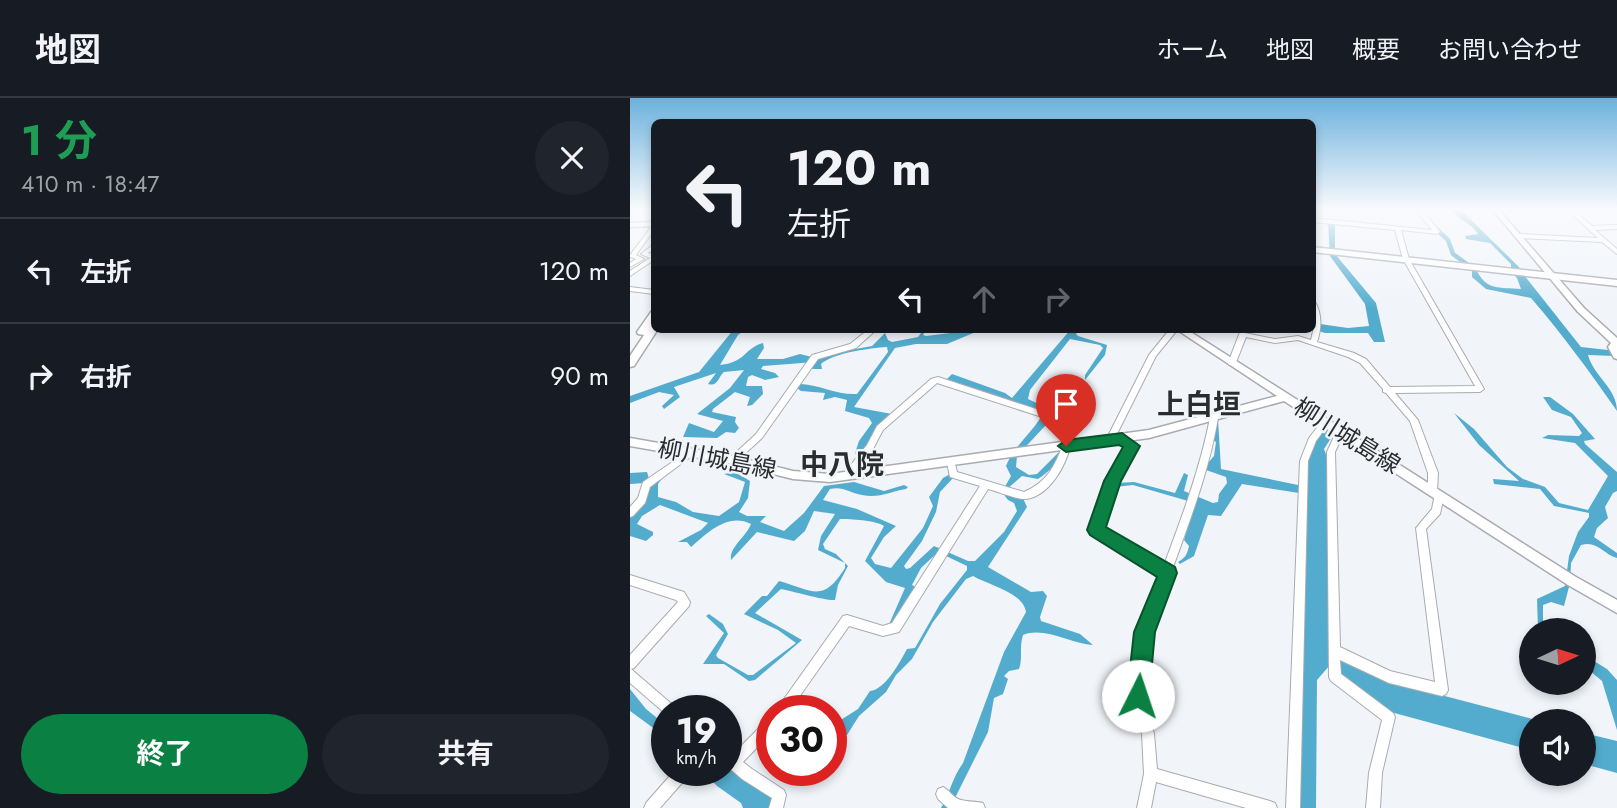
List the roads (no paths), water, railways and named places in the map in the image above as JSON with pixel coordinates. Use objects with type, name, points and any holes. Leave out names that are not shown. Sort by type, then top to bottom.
[{"type":"highway","points":[[1316,249],[1617,283]]},
{"type":"highway","points":[[630,349],[651,318]]},
{"type":"highway","points":[[630,363],[651,332]]},
{"type":"main road","points":[[1524,242],[1581,310],[1616,343],[1612,347],[1617,356]]},
{"type":"main road","points":[[1186,333],[1285,397]]},
{"type":"main road","name":"柳川城島線","points":[[630,442],[733,460],[793,475],[830,478],[1122,438],[1213,418],[1285,397],[1617,607]]},
{"type":"street","points":[[630,265],[640,259],[632,256],[642,242]]},
{"type":"street","points":[[1386,390],[1480,389],[1406,259],[1402,242]]},
{"type":"street","points":[[630,274],[651,259]]},
{"type":"street","points":[[630,296],[634,290]]},
{"type":"street","points":[[1313,342],[1317,335],[1316,330]]},
{"type":"street","points":[[733,460],[765,429],[815,357],[853,346],[868,333]]},
{"type":"street","points":[[1110,440],[1153,355],[1171,333]]},
{"type":"street","points":[[1289,333],[1293,338]]},
{"type":"street","points":[[1232,363],[1242,334],[1275,341],[1293,338],[1313,342],[1363,362],[1414,420],[1433,472],[1437,511],[1421,528],[1442,690],[1389,677],[1335,651]]},
{"type":"street","points":[[848,475],[870,447],[880,428],[934,381],[938,380],[1042,414]]},
{"type":"street","points":[[1144,808],[1151,774],[1148,734],[1137,688],[1144,632],[1168,573],[1205,461],[1213,418]]},
{"type":"street","points":[[1293,808],[1304,461],[1312,440],[1326,422]]},
{"type":"street","points":[[1340,432],[1331,452],[1335,677],[1389,717],[1381,760],[1375,774],[1373,808]]},
{"type":"street","points":[[1122,438],[1132,446],[1112,481],[1097,532],[1117,540],[1134,555],[1168,573]]},
{"type":"street","points":[[951,462],[953,474],[985,486],[1029,495],[1051,476],[1062,460],[1066,446]]},
{"type":"street","points":[[630,513],[642,500],[646,485],[690,453]]},
{"type":"street","points":[[794,695],[846,620],[883,631],[895,628],[985,486]]},
{"type":"street","points":[[630,580],[680,597],[685,602],[630,664]]},
{"type":"street","points":[[630,675],[653,695]]},
{"type":"street","points":[[742,749],[756,737]]},
{"type":"street","points":[[742,769],[779,795],[776,808]]},
{"type":"street","points":[[1151,774],[1270,808]]},
{"type":"street","points":[[651,808],[670,786]]},
{"type":"street","points":[[943,794],[956,806],[978,808]]},
{"type":"water","points":[[1329,242],[1335,242],[1335,254],[1376,303],[1385,342],[1374,342],[1368,333],[1325,333],[1316,330],[1320,324],[1348,328],[1369,326],[1365,304],[1330,256]]},
{"type":"water","points":[[1485,242],[1494,242],[1521,269],[1511,268],[1511,264],[1490,243]]},
{"type":"water","points":[[1472,269],[1476,269],[1484,281],[1500,288],[1521,289],[1513,274],[1524,275],[1581,347],[1617,351],[1615,356],[1588,355],[1613,396],[1617,411],[1576,353],[1531,298],[1486,289],[1472,277]]},
{"type":"water","points":[[731,333],[741,333],[720,365],[735,361],[763,343],[764,348],[757,359],[783,359],[800,354],[812,357],[872,346],[885,333],[892,342],[918,337],[921,333],[926,336],[973,333],[947,344],[916,344],[895,348],[854,407],[892,414],[858,459],[855,453],[859,441],[872,423],[869,418],[845,411],[847,400],[835,397],[823,400],[825,393],[801,391],[797,388],[801,384],[857,394],[888,352],[887,347],[834,357],[821,364],[822,369],[812,369],[815,362],[763,366],[761,369],[779,377],[765,380],[752,375],[748,377],[746,386],[762,386],[763,394],[752,405],[747,406],[750,397],[735,392],[713,409],[712,412],[736,417],[735,422],[739,428],[735,433],[726,432],[717,438],[683,437],[689,423],[714,432],[723,421],[697,414],[730,388],[744,370],[724,372],[714,384],[708,384],[716,373],[674,387],[680,397],[664,409],[662,406],[674,395],[659,392],[630,403],[630,396],[699,372]]},
{"type":"water","points":[[1068,333],[1077,333],[1078,336],[1107,345],[1105,355],[1085,380],[1085,375],[1103,348],[1100,345],[1070,339],[1030,390],[1028,399],[1053,411],[1045,426],[1017,456],[1016,467],[1029,475],[1037,474],[1061,450],[1060,455],[1038,479],[1022,476],[1007,489],[1022,496],[1027,507],[988,567],[1031,592],[1043,591],[1047,596],[1041,621],[1080,634],[1093,645],[1049,634],[1023,635],[1019,669],[1009,671],[1004,676],[1008,679],[1003,694],[994,698],[988,732],[950,808],[941,808],[963,763],[1004,652],[1026,612],[1023,605],[1019,599],[1004,590],[973,576],[966,579],[933,622],[912,659],[896,675],[886,692],[859,716],[847,735],[847,716],[858,709],[870,691],[886,681],[907,649],[915,648],[940,604],[967,570],[967,566],[936,554],[921,568],[912,585],[917,588],[897,620],[887,629],[905,588],[886,582],[865,561],[884,526],[869,521],[840,519],[823,544],[825,549],[836,554],[845,563],[818,550],[821,536],[835,514],[814,511],[805,531],[794,541],[757,532],[731,560],[735,546],[751,524],[742,521],[726,522],[711,530],[691,547],[687,542],[678,542],[701,530],[708,523],[660,505],[642,516],[637,524],[653,532],[653,535],[646,541],[630,536],[630,515],[637,510],[645,483],[630,484],[630,473],[647,472],[649,479],[667,472],[658,484],[658,497],[676,502],[693,512],[719,516],[739,502],[745,482],[724,474],[735,472],[750,481],[748,498],[739,512],[747,516],[766,516],[760,522],[784,531],[804,513],[824,486],[854,482],[884,491],[904,485],[908,487],[906,489],[874,496],[839,488],[830,489],[823,500],[857,509],[896,526],[884,537],[871,558],[875,564],[891,568],[923,528],[933,506],[929,497],[943,478],[950,474],[954,477],[940,492],[936,512],[922,541],[904,566],[906,569],[910,568],[934,546],[968,561],[975,561],[1004,532],[1017,511],[1014,503],[1002,492],[1011,476],[1006,466],[1013,452],[1044,412],[947,379],[952,374],[1012,398]]},
{"type":"water","points":[[1543,397],[1550,397],[1573,414],[1595,439],[1584,441],[1585,444],[1617,472],[1617,491],[1605,507],[1608,518],[1597,528],[1594,537],[1617,553],[1617,558],[1591,544],[1581,545],[1571,563],[1570,583],[1564,606],[1551,602],[1543,605],[1543,618],[1538,618],[1537,599],[1565,586],[1569,556],[1589,513],[1554,506],[1540,489],[1494,484],[1493,479],[1519,481],[1479,445],[1454,413],[1474,429],[1507,467],[1523,479],[1545,487],[1559,503],[1588,510],[1608,476],[1575,443],[1542,438],[1548,435],[1579,436],[1582,433],[1571,417],[1552,410]]},
{"type":"water","points":[[1218,419],[1221,469],[1298,485],[1299,493],[1242,484],[1221,516],[1208,515],[1194,556],[1180,564],[1178,562],[1185,556],[1189,546],[1184,540],[1195,503],[1133,485],[1115,487],[1117,483],[1134,482],[1175,493],[1184,473],[1188,475],[1184,491],[1213,503],[1218,502],[1219,494],[1227,483],[1226,477],[1206,470],[1207,464],[1214,456],[1216,442],[1212,440]]},
{"type":"water","points":[[1325,427],[1335,432],[1324,449],[1329,462],[1330,665],[1317,680],[1316,808],[1297,808],[1307,537],[1307,463],[1313,446]]},
{"type":"water","points":[[845,563],[848,566],[838,585],[835,600],[781,589],[755,613],[802,640],[755,680],[749,681],[724,664],[703,664],[724,633],[706,616],[709,614],[723,624],[728,634],[716,655],[718,658],[748,675],[753,675],[796,643],[778,630],[744,614],[762,596],[767,596],[779,581],[809,591],[824,590],[837,579],[845,568]]},
{"type":"water","points":[[1339,659],[1391,682],[1519,716],[1519,747],[1387,711],[1339,674]]},
{"type":"water","points":[[1596,662],[1617,680],[1617,730],[1602,681],[1596,676]]},
{"type":"water","points":[[630,689],[651,713],[651,726],[630,711]]},
{"type":"water","points":[[1596,736],[1617,741],[1617,773],[1596,767]]},
{"type":"water","points":[[742,771],[756,782],[756,786],[762,786],[776,797],[769,808],[743,808],[741,803],[717,786],[742,786]]},
{"type":"waterway","points":[[1449,242],[1453,254],[1472,268]]},
{"type":"district","name":"上白垣","points":[[1199,404]]},
{"type":"district","name":"中八院","points":[[842,464]]}]
